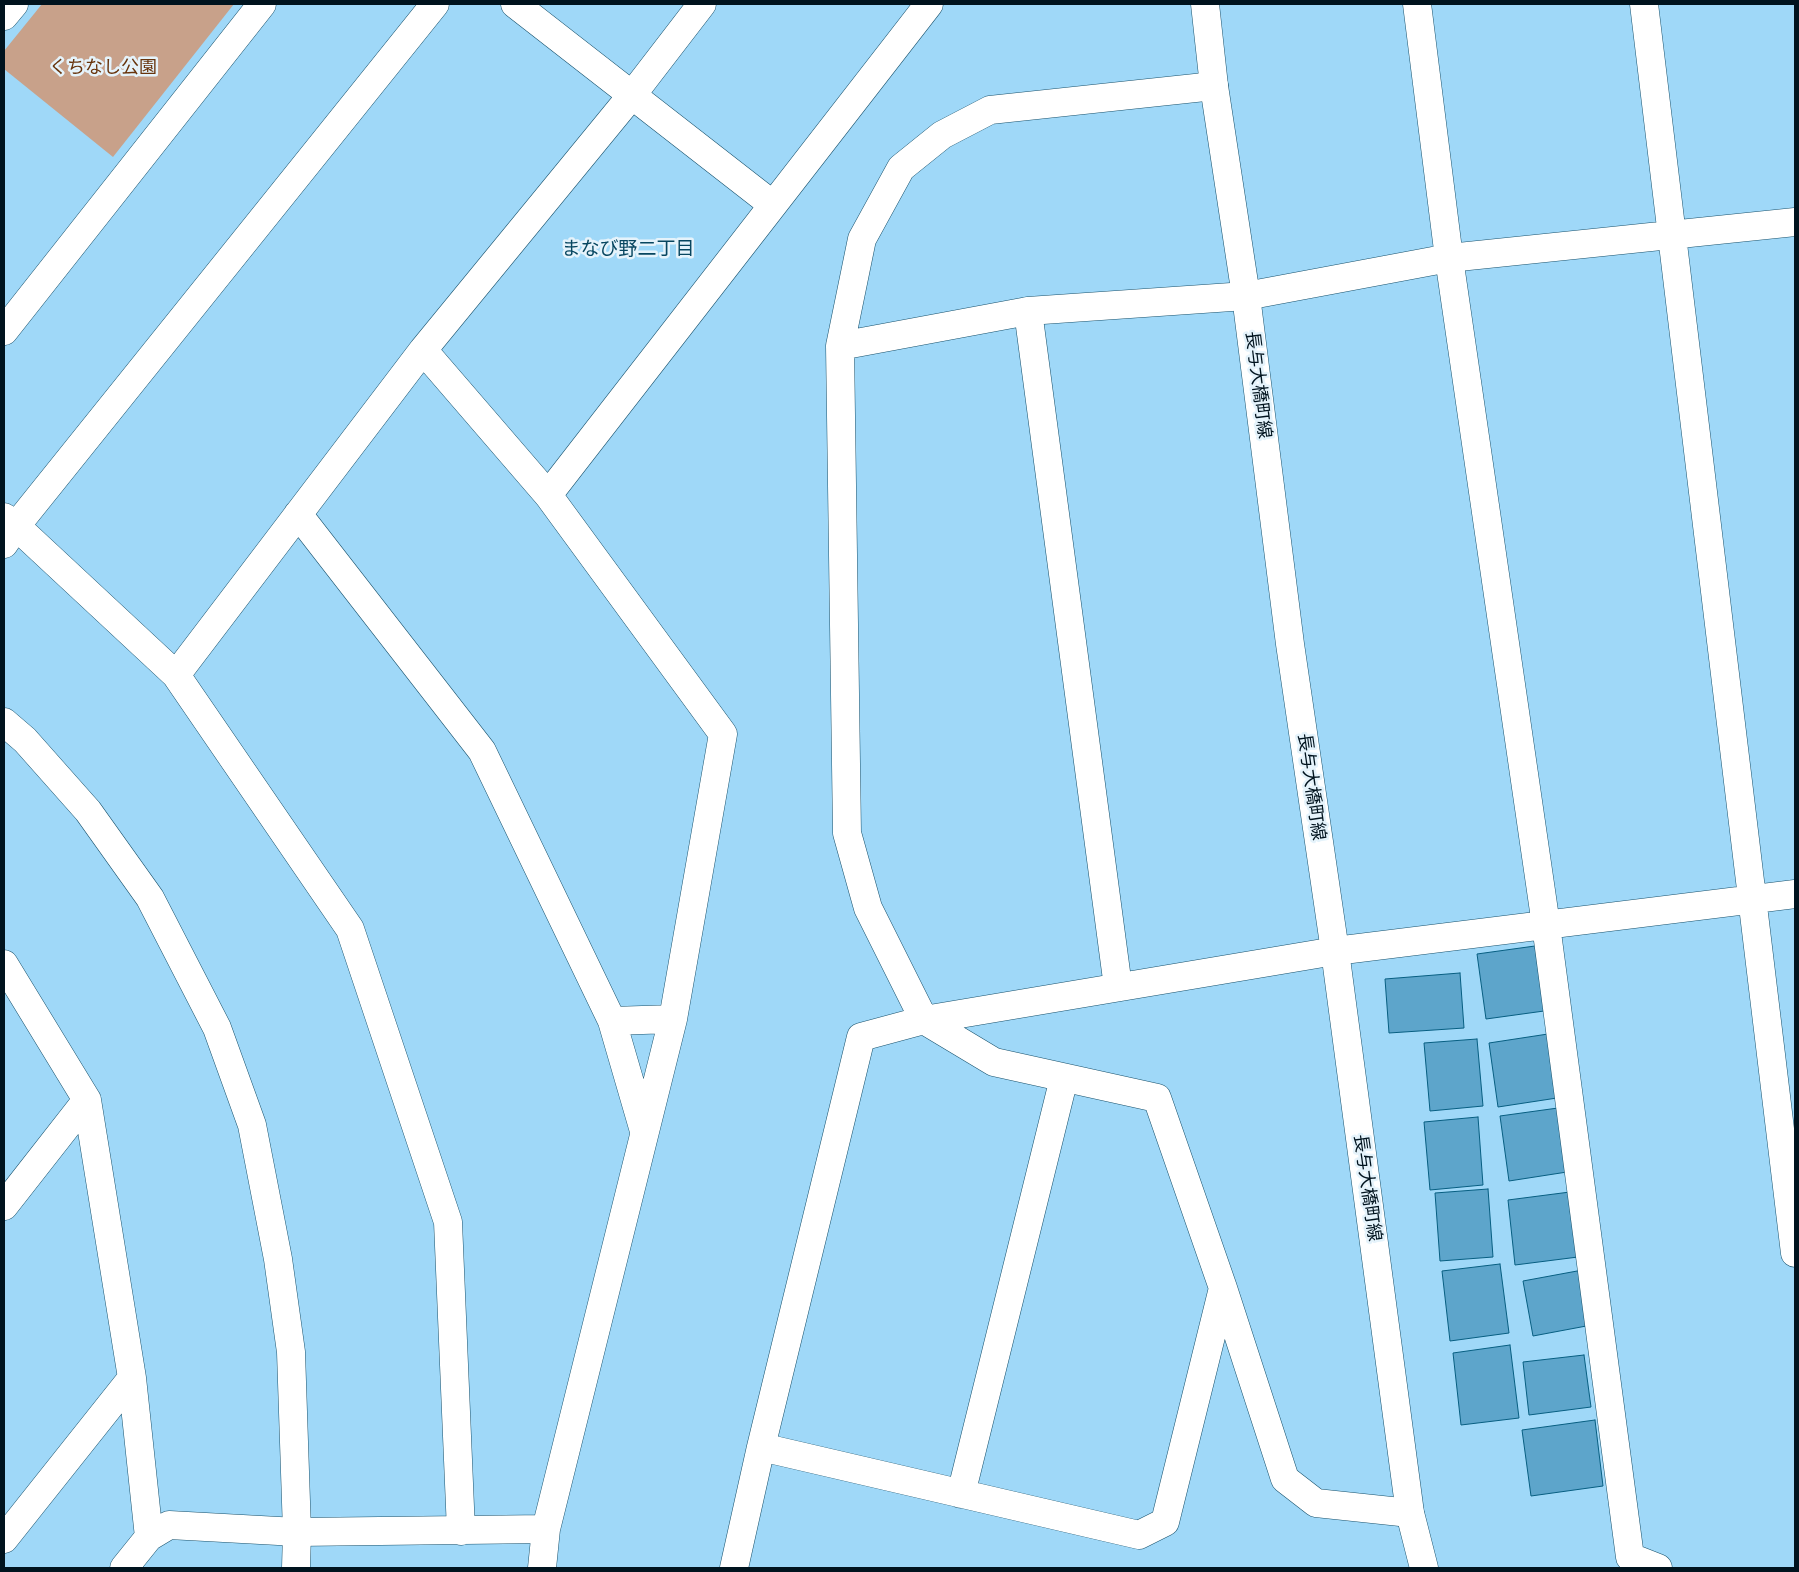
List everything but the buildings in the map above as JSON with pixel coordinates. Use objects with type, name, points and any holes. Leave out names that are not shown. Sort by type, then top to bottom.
[{"type":"street","points":[[4,16],[14,4]]},
{"type":"street","points":[[4,331],[262,4]]},
{"type":"street","points":[[435,4],[8,529],[176,675],[350,929],[448,1222],[461,1531]]},
{"type":"street","points":[[515,4],[773,205]]},
{"type":"street","points":[[176,675],[423,350],[632,95],[702,4]]},
{"type":"street","points":[[548,495],[929,4]]},
{"type":"street","name":"長与大橋町線","points":[[1204,4],[1214,86],[1246,296],[1290,644],[1335,951],[1410,1512],[1424,1568]]},
{"type":"street","points":[[1417,4],[1449,258],[1546,925],[1630,1557],[1658,1568]]},
{"type":"street","points":[[1644,4],[1795,1253]]},
{"type":"street","points":[[1214,86],[990,110],[942,135],[901,168],[862,239],[840,346],[847,833],[868,908],[924,1020],[994,1062],[1157,1098],[1223,1288],[1285,1479],[1316,1503],[1410,1512]]},
{"type":"street","points":[[840,346],[1028,311],[1246,296],[1449,258],[1795,222]]},
{"type":"street","points":[[1028,311],[1118,988]]},
{"type":"street","points":[[423,350],[548,495],[723,734],[673,1019],[546,1529],[542,1568]]},
{"type":"street","points":[[298,514],[482,751],[612,1021],[645,1132]]},
{"type":"street","points":[[4,722],[24,740],[88,811],[150,898],[217,1028],[252,1125],[278,1259],[291,1352],[297,1532],[296,1568]]},
{"type":"street","points":[[734,1568],[761,1447],[861,1037],[924,1020],[1335,951],[1795,894]]},
{"type":"street","points":[[4,964],[87,1100],[132,1378],[148,1536]]},
{"type":"street","points":[[612,1021],[673,1019]]},
{"type":"street","points":[[961,1494],[1064,1078]]},
{"type":"street","points":[[4,1206],[87,1100]]},
{"type":"street","points":[[761,1447],[1139,1535],[1164,1522],[1223,1288]]},
{"type":"street","points":[[4,1539],[132,1378]]},
{"type":"street","points":[[124,1568],[148,1536],[168,1525],[297,1532],[546,1529]]},
{"type":"green space","name":"くちなし公園","points":[[42,4],[234,4],[113,157],[4,69],[4,51]]},
{"type":"district","name":"まなび野二丁目","points":[[628,250]]}]
